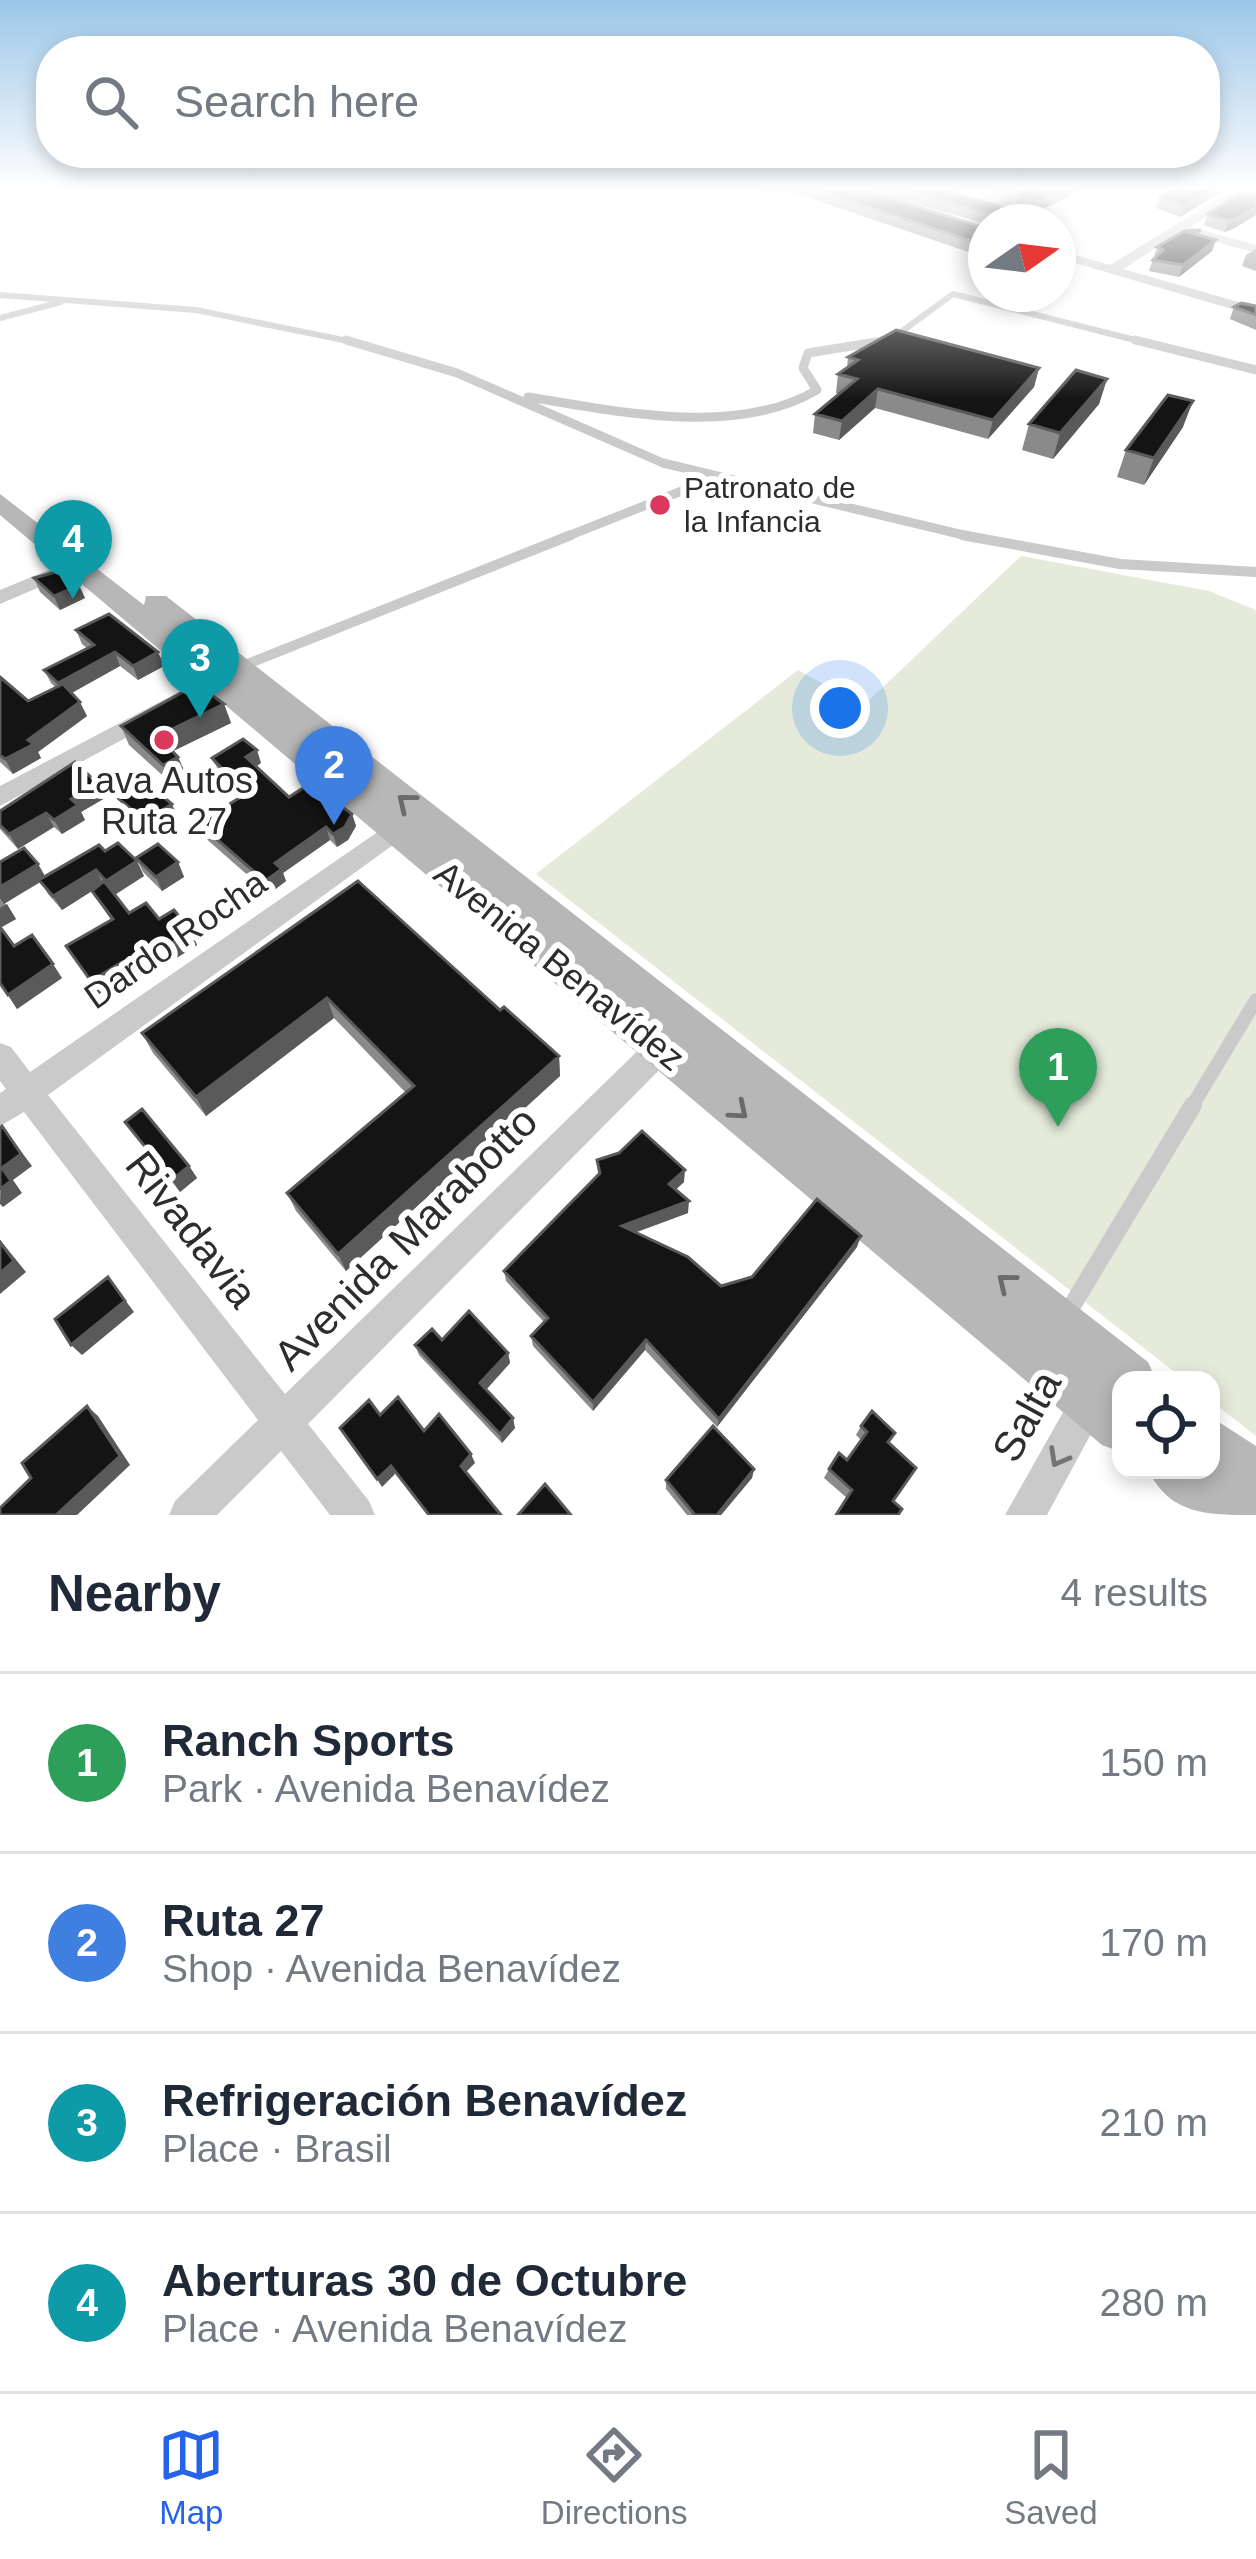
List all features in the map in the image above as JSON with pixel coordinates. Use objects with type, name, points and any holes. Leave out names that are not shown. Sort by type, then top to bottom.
[{"type":"main road","name":"Avenida Benavídez","points":[[0,476],[395,830],[1120,1371]]},
{"type":"main road","name":"Avenida Benavídez","points":[[0,502],[226,674],[673,1035],[1106,1413]]},
{"type":"main road","points":[[1220,1451],[1256,1480]]},
{"type":"main road","points":[[1186,1479],[1230,1515]]},
{"type":"street","points":[[1076,259],[1256,312]]},
{"type":"street","points":[[1111,270],[1129,259]]},
{"type":"street","points":[[0,598],[76,564]]},
{"type":"street","points":[[0,797],[226,674]]},
{"type":"street","name":"Dardo Rocha","points":[[14,1101],[395,830]]},
{"type":"street","name":"Avenida Marabotto","points":[[189,1515],[673,1035]]},
{"type":"street","name":"Rivadavia","points":[[0,1057],[14,1101],[285,1420],[356,1515]]},
{"type":"street","name":"Salta","points":[[1025,1515],[1106,1413]]},
{"type":"lane","points":[[515,395],[659,413],[791,404],[817,390],[803,368],[808,353],[834,345],[884,344],[942,297],[953,294],[1256,370]]},
{"type":"lane","points":[[0,295],[104,298],[206,311],[345,340],[515,395],[606,442],[846,510],[1089,560],[1150,569],[1256,572]]},
{"type":"lane","points":[[0,319],[43,305],[104,298]]},
{"type":"lane","points":[[226,674],[718,477]]},
{"type":"lane","points":[[1060,1325],[1256,1000]]},
{"type":"shaded area","points":[[1021,556],[1209,591],[1256,610],[1256,1436],[1220,1408],[1220,1371],[1173,1371],[536,874],[798,670],[863,706]]},
{"type":"building","points":[[1154,259],[1191,259],[1183,265]]},
{"type":"building","points":[[1241,303],[1256,306],[1256,315],[1234,307]]},
{"type":"building","points":[[896,330],[1039,368],[993,420],[878,389],[842,421],[815,414],[857,379],[838,374],[858,360],[848,357]]},
{"type":"building","points":[[1076,370],[1107,379],[1060,433],[1029,424]]},
{"type":"building","points":[[1168,395],[1193,401],[1154,458],[1126,450]]},
{"type":"building","points":[[63,570],[79,585],[54,596],[34,578]]},
{"type":"building","points":[[109,614],[158,652],[133,666],[115,652],[58,683],[44,670],[94,645],[76,630]]},
{"type":"building","points":[[0,677],[28,701],[63,684],[80,702],[28,740],[34,744],[5,759],[0,755]]},
{"type":"building","points":[[192,687],[202,688],[224,704],[158,736],[178,757],[163,765],[121,726]]},
{"type":"building","points":[[243,739],[257,750],[246,757],[289,797],[311,783],[352,814],[345,827],[333,834],[326,827],[275,863],[282,869],[265,881],[198,823],[246,794],[212,758]]},
{"type":"building","points":[[75,762],[98,784],[71,799],[78,805],[54,820],[46,813],[9,834],[0,825],[0,811]]},
{"type":"building","points":[[146,782],[172,804],[145,821],[119,799]]},
{"type":"building","points":[[118,843],[137,861],[106,881],[96,870],[53,896],[39,880],[99,845],[105,851]]},
{"type":"building","points":[[158,844],[178,862],[156,877],[136,858]]},
{"type":"building","points":[[24,848],[38,864],[0,887],[0,862]]},
{"type":"building","points":[[104,881],[129,913],[146,903],[159,919],[174,910],[191,931],[128,970],[122,962],[91,981],[66,946],[113,919],[92,891]]},
{"type":"building","points":[[358,881],[500,1010],[504,1007],[559,1056],[338,1254],[287,1193],[414,1086],[327,998],[196,1097],[142,1033]]},
{"type":"building","points":[[0,927],[14,946],[32,935],[53,964],[8,995],[0,983]]},
{"type":"building","points":[[142,1109],[189,1166],[172,1180],[125,1122]]},
{"type":"building","points":[[0,1128],[21,1154],[2,1168],[11,1181],[0,1189]]},
{"type":"building","points":[[642,1131],[685,1170],[669,1184],[689,1201],[622,1226],[688,1257],[721,1286],[752,1277],[817,1199],[861,1236],[719,1419],[646,1340],[593,1402],[531,1336],[548,1318],[504,1271],[600,1173],[597,1160],[619,1153]]},
{"type":"building","points":[[0,1242],[14,1261],[0,1273]]},
{"type":"building","points":[[108,1277],[125,1301],[71,1345],[55,1319]]},
{"type":"building","points":[[469,1311],[508,1353],[480,1383],[513,1418],[500,1434],[415,1345],[432,1329],[442,1340]]},
{"type":"building","points":[[398,1397],[424,1431],[439,1414],[471,1454],[461,1466],[501,1515],[429,1515],[391,1466],[377,1479],[340,1428],[369,1400],[380,1415]]},
{"type":"building","points":[[87,1406],[120,1456],[56,1515],[0,1515],[0,1508],[31,1478],[22,1463]]},
{"type":"building","points":[[872,1411],[895,1433],[888,1442],[916,1468],[893,1501],[902,1509],[898,1515],[836,1515],[852,1490],[829,1469],[839,1453],[847,1460],[867,1432],[861,1426]]},
{"type":"building","points":[[713,1426],[754,1469],[717,1515],[695,1515],[666,1480]]},
{"type":"building","points":[[545,1484],[571,1515],[518,1515]]},
{"type":"place","name":"Patronato de la Infancia","points":[[660,505]]},
{"type":"place","name":"Aberturas 30 de Octubre","points":[[73,599]]},
{"type":"place","name":"Refrigeración Benavídez","points":[[200,718]]},
{"type":"place","name":"Lava Autos Ruta 27","points":[[164,740]]},
{"type":"place","name":"Ruta 27","points":[[334,825]]},
{"type":"place","name":"Ranch Sports","points":[[1058,1127]]}]
